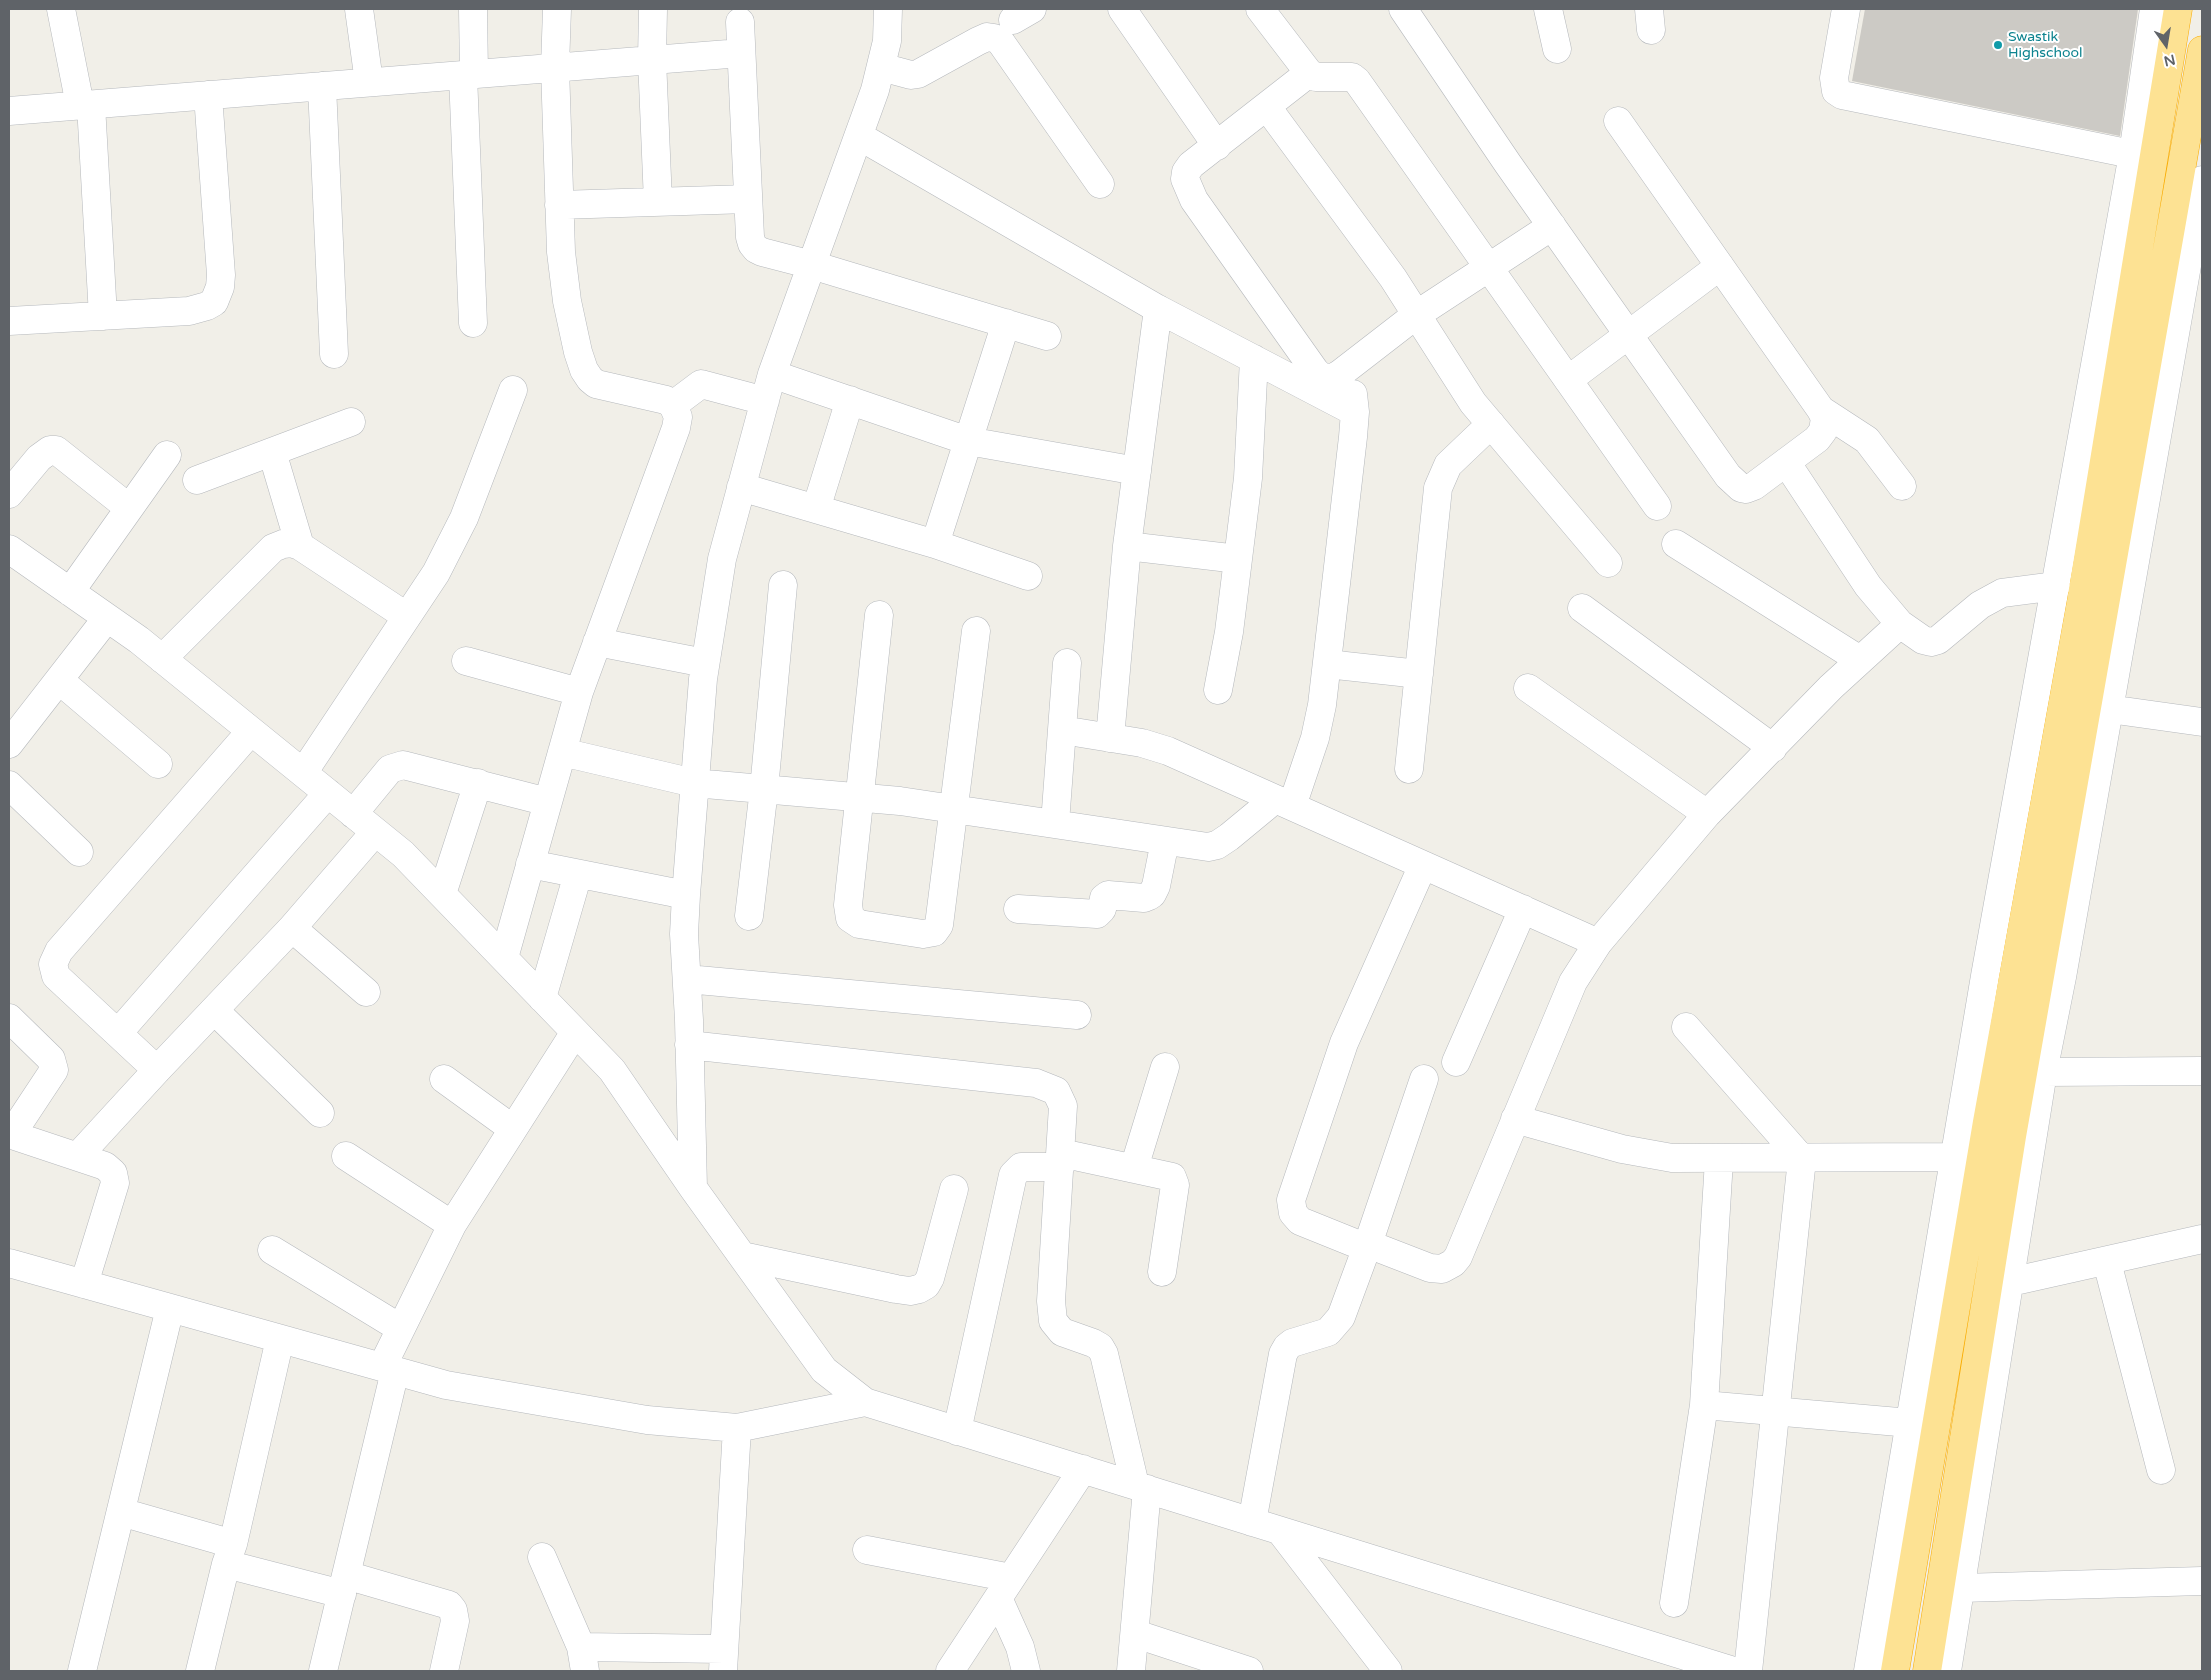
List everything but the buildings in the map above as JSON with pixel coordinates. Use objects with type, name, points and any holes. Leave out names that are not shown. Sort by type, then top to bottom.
[{"type":"highway","points":[[1895,1671],[1987,1122],[2081,602],[2144,157],[2178,9]]},
{"type":"highway","points":[[1927,1671],[2012,1136],[2202,50]]},
{"type":"street","points":[[61,9],[85,105],[103,316]]},
{"type":"street","points":[[359,9],[369,82]]},
{"type":"street","points":[[473,9],[469,74],[473,323]]},
{"type":"street","points":[[504,958],[579,692],[676,428],[678,417],[674,405],[666,400],[596,384],[584,370],[578,352],[563,277],[555,67],[556,9]]},
{"type":"street","points":[[653,9],[652,59],[658,202]]},
{"type":"street","points":[[693,1188],[690,1045],[684,934],[694,783],[705,663],[722,559],[772,374],[875,90],[887,41],[888,9]]},
{"type":"street","points":[[1122,9],[1217,146]]},
{"type":"street","points":[[1260,9],[1310,73],[1316,76],[1352,77],[1357,81],[1657,506]]},
{"type":"street","points":[[1403,9],[1552,226],[1734,484],[1746,489],[1754,486],[1818,440],[1826,425],[1821,410],[1618,121]]},
{"type":"street","points":[[1548,9],[1557,49]]},
{"type":"street","points":[[1846,9],[1834,78],[1836,91],[1842,95],[2144,157]]},
{"type":"street","points":[[1868,1671],[1985,976],[2056,586],[2144,157],[2154,9]]},
{"type":"street","points":[[740,22],[750,237],[756,249],[1046,336]]},
{"type":"street","points":[[881,67],[911,75],[918,74],[987,37],[1000,41],[1100,184]]},
{"type":"street","points":[[9,111],[741,53]]},
{"type":"street","points":[[1310,73],[1191,165],[1186,172],[1187,186],[1194,200],[1314,370],[1321,376],[1333,378],[1416,314],[1552,226]]},
{"type":"street","points":[[322,86],[334,354]]},
{"type":"street","points":[[9,321],[189,311],[214,302],[218,295],[221,275],[208,95]]},
{"type":"street","points":[[1267,107],[1393,278],[1473,402],[1608,563]]},
{"type":"street","points":[[859,136],[1158,309],[1355,412]]},
{"type":"street","points":[[1947,1671],[2043,1072],[2202,180]]},
{"type":"street","points":[[559,205],[748,200]]},
{"type":"street","points":[[1568,380],[1720,266]]},
{"type":"street","points":[[1110,738],[1127,546],[1158,309]]},
{"type":"street","points":[[935,544],[1006,323]]},
{"type":"street","points":[[1218,690],[1230,632],[1248,478],[1254,360]]},
{"type":"street","points":[[562,752],[694,783],[954,808],[1164,841],[1208,847],[1217,845],[1283,803],[1315,738],[1327,664],[1355,412],[1351,365]]},
{"type":"street","points":[[772,374],[968,441],[1137,472]]},
{"type":"street","points":[[674,405],[701,384],[765,401]]},
{"type":"street","points":[[303,773],[436,573],[464,518],[513,390]]},
{"type":"street","points":[[816,509],[850,400]]},
{"type":"street","points":[[1821,410],[1867,440],[1902,486]]},
{"type":"street","points":[[197,480],[351,422]]},
{"type":"street","points":[[1409,769],[1438,488],[1448,465],[1492,424]]},
{"type":"street","points":[[9,494],[39,458],[50,450],[56,450],[129,508]]},
{"type":"street","points":[[272,452],[300,546]]},
{"type":"street","points":[[70,592],[167,455]]},
{"type":"street","points":[[1786,462],[1868,586],[1900,624],[1923,640],[1931,642],[1938,640],[1980,605],[2002,593],[2020,589],[2056,586]]},
{"type":"street","points":[[741,486],[935,544],[1028,576]]},
{"type":"street","points":[[162,659],[273,548],[291,542],[300,546],[406,616]]},
{"type":"street","points":[[1676,544],[1860,660]]},
{"type":"street","points":[[1127,546],[1238,558]]},
{"type":"street","points":[[9,549],[162,659],[403,854],[612,1070],[693,1188],[824,1370],[865,1402],[1734,1671]]},
{"type":"street","points":[[749,916],[764,789],[783,585]]},
{"type":"street","points":[[1582,608],[1773,748]]},
{"type":"street","points":[[879,615],[861,798],[848,905],[850,918],[859,924],[923,934],[934,932],[938,925],[976,631]]},
{"type":"street","points":[[14,727],[59,680],[107,618]]},
{"type":"street","points":[[1423,865],[1344,1042],[1291,1200],[1293,1213],[1300,1221],[1430,1268],[1442,1269],[1453,1264],[1573,982],[1598,942],[1707,814],[1860,660],[1900,624]]},
{"type":"street","points":[[597,642],[705,663]]},
{"type":"street","points":[[466,661],[579,692]]},
{"type":"street","points":[[1055,823],[1067,663]]},
{"type":"street","points":[[1327,664],[1419,674]]},
{"type":"street","points":[[59,680],[158,764]]},
{"type":"street","points":[[1528,688],[1707,814]]},
{"type":"street","points":[[2109,709],[2202,722]]},
{"type":"street","points":[[157,1070],[56,976],[53,964],[55,958],[250,730]]},
{"type":"street","points":[[1062,730],[1142,743],[1168,751],[1598,942]]},
{"type":"street","points":[[353,814],[381,778],[396,766],[413,766],[548,802]]},
{"type":"street","points":[[442,894],[478,783]]},
{"type":"street","points":[[9,785],[79,852]]},
{"type":"street","points":[[118,1033],[328,793]]},
{"type":"street","points":[[78,1156],[292,928],[375,832]]},
{"type":"street","points":[[1018,908],[1097,914],[1102,909],[1104,898],[1108,895],[1144,898],[1149,896],[1156,886],[1164,841]]},
{"type":"street","points":[[530,864],[686,896]]},
{"type":"street","points":[[542,998],[578,874]]},
{"type":"street","points":[[1456,1062],[1523,909]]},
{"type":"street","points":[[292,928],[366,992]]},
{"type":"street","points":[[687,979],[1077,1014]]},
{"type":"street","points":[[215,1011],[320,1113]]},
{"type":"street","points":[[9,1018],[51,1060],[54,1070],[10,1134],[110,1168],[115,1177],[115,1184],[84,1284]]},
{"type":"street","points":[[1686,1026],[1802,1159],[1748,1671]]},
{"type":"street","points":[[323,1671],[344,1584],[388,1369],[400,1328],[452,1225],[575,1032]]},
{"type":"street","points":[[690,1045],[1036,1083],[1056,1091],[1063,1106],[1051,1300],[1053,1322],[1062,1332],[1100,1347],[1104,1354],[1141,1487],[1136,1634],[1131,1671]]},
{"type":"street","points":[[1134,1168],[1164,1067]]},
{"type":"street","points":[[2043,1072],[2202,1071]]},
{"type":"street","points":[[444,1079],[513,1129]]},
{"type":"street","points":[[1252,1522],[1283,1354],[1287,1346],[1319,1336],[1335,1326],[1341,1317],[1424,1079]]},
{"type":"street","points":[[1515,1119],[1622,1149],[1672,1158],[1719,1160],[1954,1157]]},
{"type":"street","points":[[346,1156],[452,1225]]},
{"type":"street","points":[[957,1431],[1013,1175],[1021,1167],[1060,1160],[1134,1168],[1167,1175],[1174,1181],[1162,1272]]},
{"type":"street","points":[[1674,1603],[1704,1405],[1719,1160]]},
{"type":"street","points":[[742,1256],[910,1291],[919,1289],[926,1285],[930,1278],[954,1189]]},
{"type":"street","points":[[2010,1282],[2202,1239]]},
{"type":"street","points":[[272,1250],[400,1328]]},
{"type":"street","points":[[2106,1262],[2161,1470]]},
{"type":"street","points":[[9,1264],[446,1385],[647,1420],[737,1428],[865,1402]]},
{"type":"street","points":[[82,1671],[170,1308]]},
{"type":"street","points":[[200,1671],[230,1554],[280,1339]]},
{"type":"street","points":[[1704,1405],[1910,1423]]},
{"type":"street","points":[[542,1557],[583,1659],[723,1660],[737,1428]]},
{"type":"street","points":[[950,1671],[1083,1469]]},
{"type":"street","points":[[121,1512],[230,1554],[344,1584],[449,1605],[453,1610],[456,1621],[444,1671]]},
{"type":"street","points":[[1281,1532],[1388,1671]]},
{"type":"street","points":[[867,1550],[1004,1588]]},
{"type":"street","points":[[1960,1588],[2202,1581]]},
{"type":"street","points":[[1004,1588],[1026,1671]]},
{"type":"street","points":[[1136,1634],[1250,1671]]},
{"type":"place","name":"Swastik Highschool","points":[[1998,45]]}]
